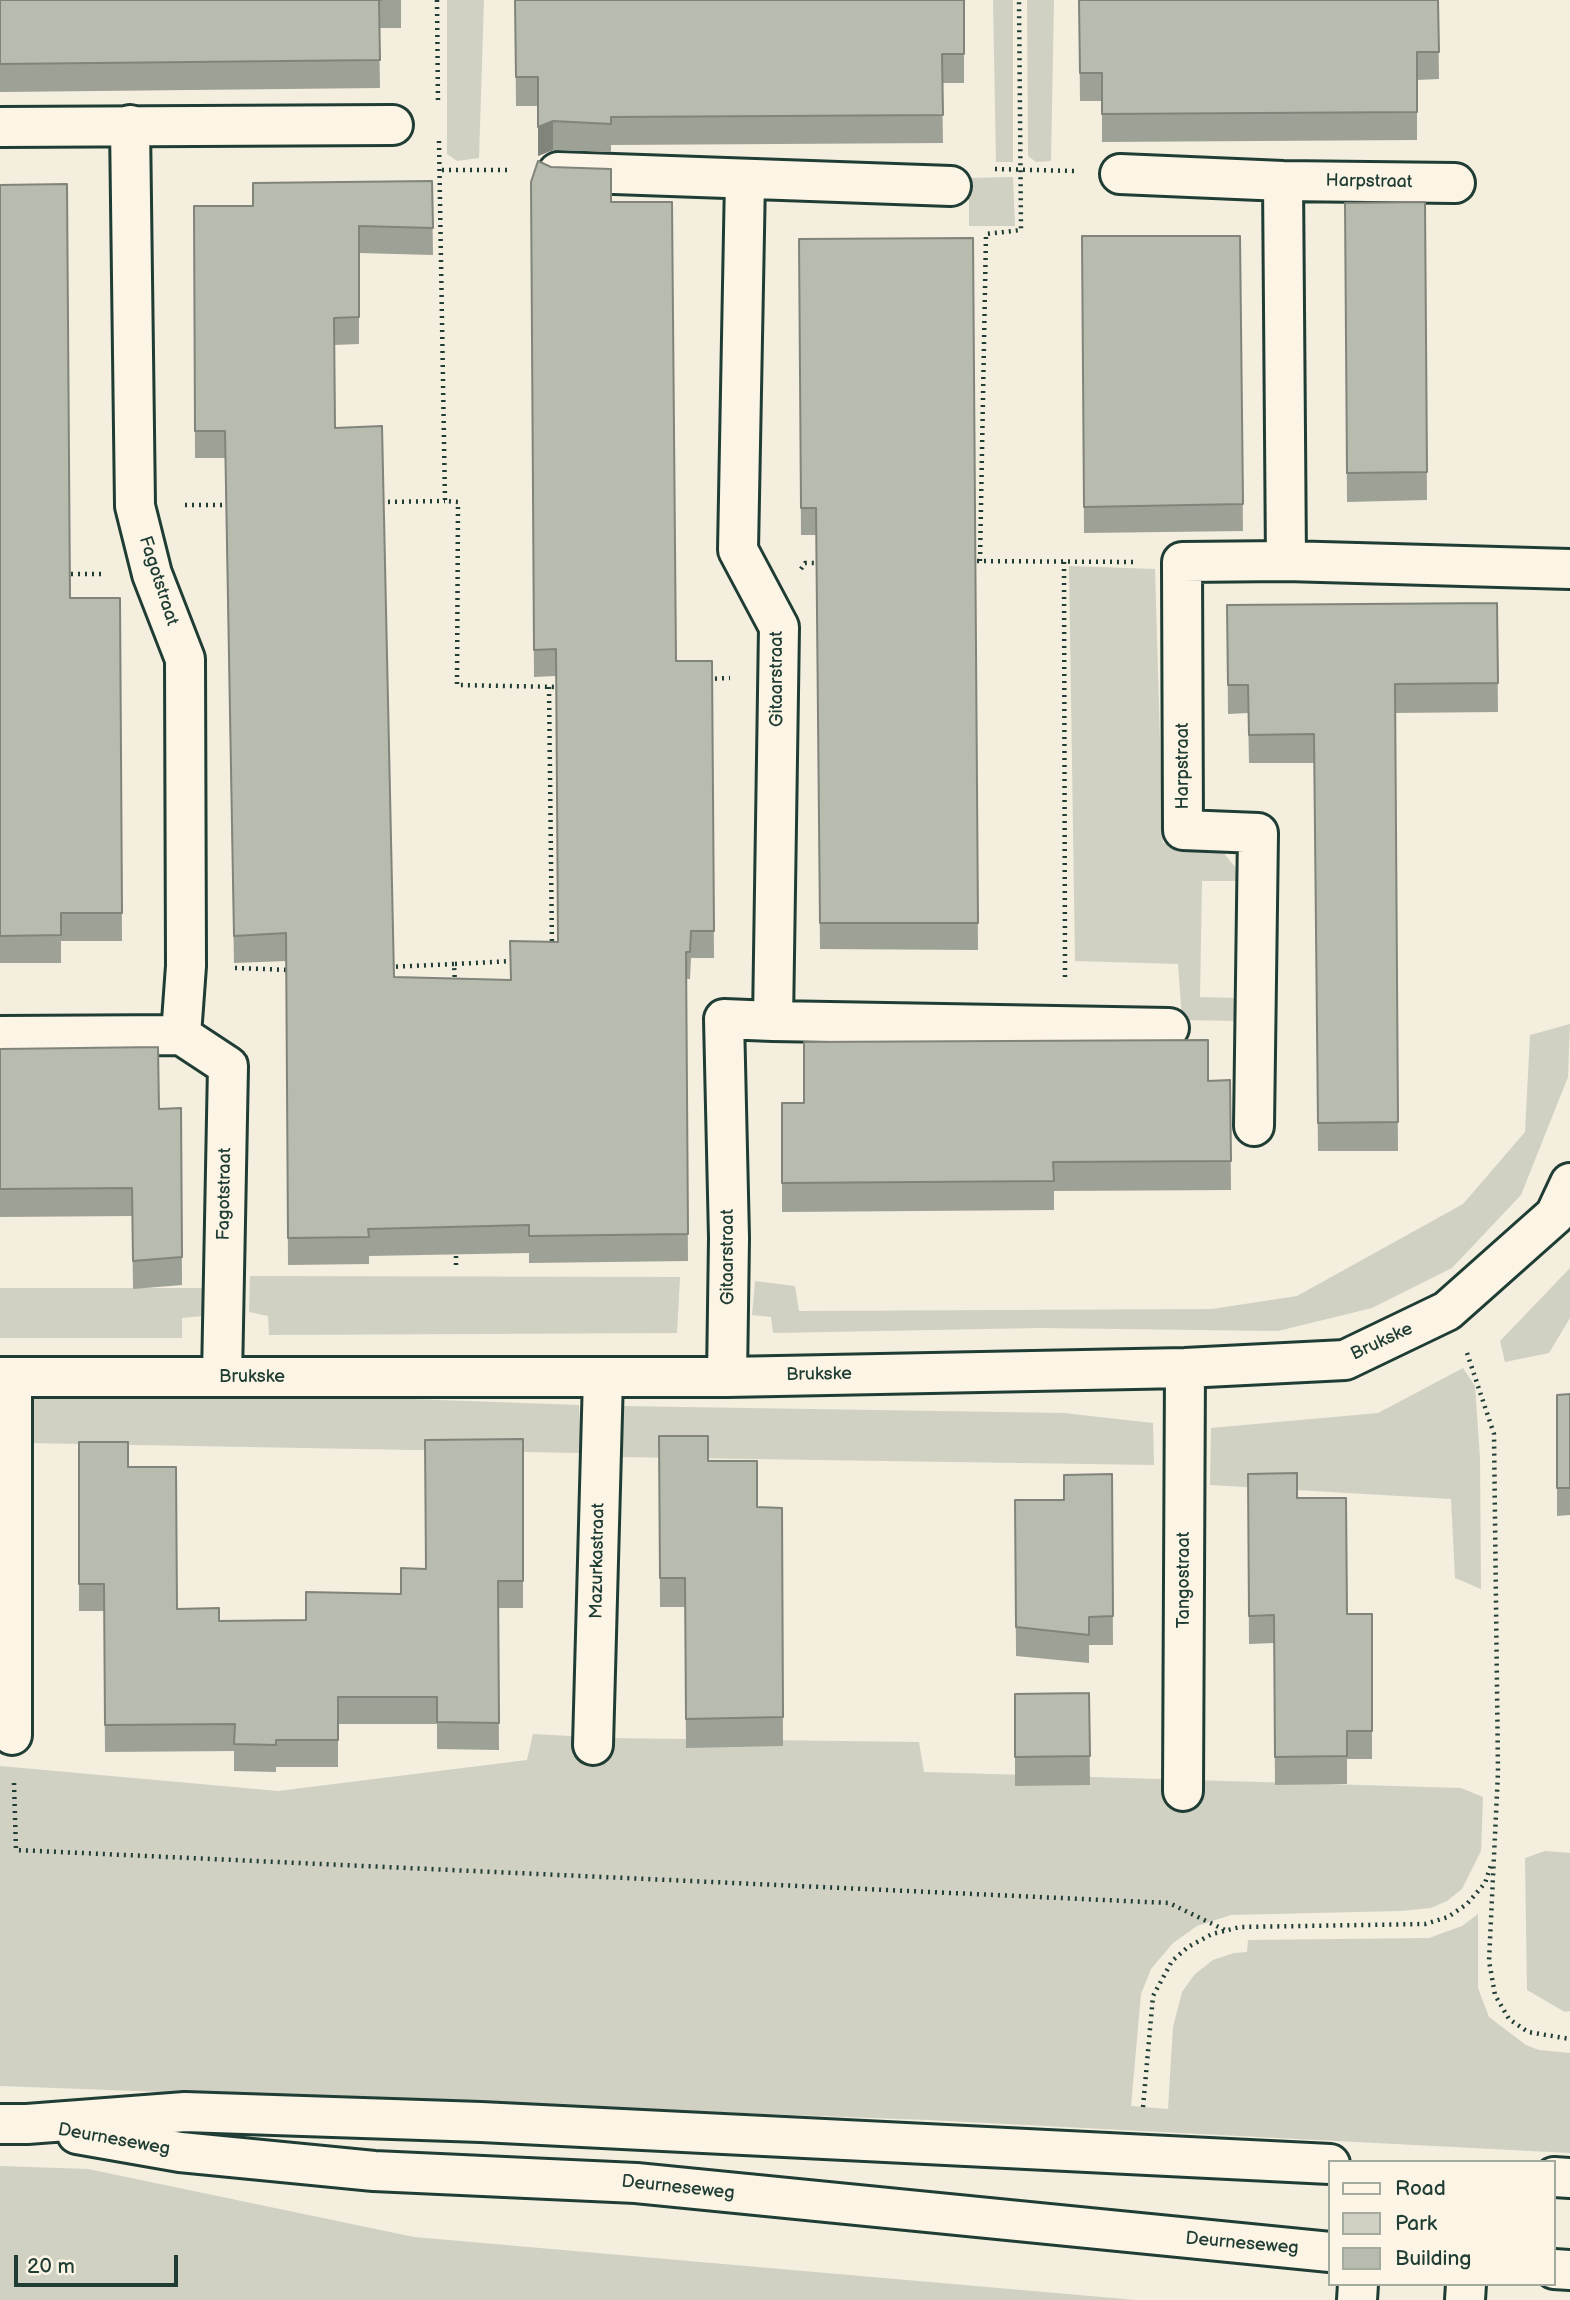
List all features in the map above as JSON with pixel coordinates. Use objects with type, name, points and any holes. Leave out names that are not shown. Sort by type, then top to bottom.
[{"type":"main road","name":"Fagotstraat","points":[[130,125],[135,506],[152,574],[185,659],[186,966],[181,1035],[228,1066],[222,1377]]},
{"type":"main road","points":[[0,127],[393,125]]},
{"type":"main road","points":[[552,172],[951,186]]},
{"type":"main road","name":"Harpstraat","points":[[1120,174],[1283,181],[1455,183]]},
{"type":"main road","name":"Gitaarstraat","points":[[745,179],[738,550],[779,627],[774,1021]]},
{"type":"main road","points":[[1283,181],[1286,561]]},
{"type":"main road","points":[[1182,562],[1286,561],[1570,569]]},
{"type":"main road","name":"Harpstraat","points":[[1182,562],[1183,830],[1258,832],[1254,1126]]},
{"type":"main road","name":"Gitaarstraat","points":[[727,1377],[729,1238],[724,1019],[1169,1028]]},
{"type":"main road","points":[[0,1035],[181,1035]]},
{"type":"main road","name":"Brukske","points":[[6,1377],[727,1377],[1185,1368],[1345,1360],[1447,1311],[1555,1215],[1570,1183]]},
{"type":"main road","name":"Tangostraat","points":[[1183,1791],[1185,1368]]},
{"type":"main road","points":[[6,1377],[12,1735]]},
{"type":"main road","name":"Mazurkastraat","points":[[593,1745],[603,1377]]},
{"type":"main road","name":"Deurneseweg","points":[[13,2124],[185,2112],[481,2122],[1328,2164]]},
{"type":"main road","name":"Deurneseweg","points":[[13,2124],[194,2154],[374,2171],[636,2183],[1328,2252]]},
{"type":"path","points":[[437,0],[438,108]]},
{"type":"path","points":[[980,561],[986,234],[1021,230],[1019,0]]},
{"type":"path","points":[[438,135],[442,170],[445,502]]},
{"type":"path","points":[[951,186],[952,170],[1022,169],[1120,174]]},
{"type":"path","points":[[442,170],[552,172]]},
{"type":"path","points":[[377,503],[458,502],[457,685],[562,687]]},
{"type":"path","points":[[135,506],[243,505]]},
{"type":"path","points":[[967,561],[1182,562]]},
{"type":"path","points":[[1064,562],[1065,1024]]},
{"type":"path","points":[[771,612],[805,563],[832,563]]},
{"type":"path","points":[[55,575],[152,574]]},
{"type":"path","points":[[696,680],[777,676]]},
{"type":"path","points":[[549,687],[552,960]]},
{"type":"path","points":[[376,967],[524,961]]},
{"type":"path","points":[[454,964],[455,992]]},
{"type":"path","points":[[186,966],[298,970]]},
{"type":"path","points":[[456,1238],[456,1265]]},
{"type":"path","points":[[1447,1311],[1474,1367],[1494,1434],[1498,1772],[1489,1961],[1495,1994],[1508,2019],[1528,2032],[1570,2039]]},
{"type":"path","points":[[12,1735],[16,1850],[1169,1903],[1225,1930]]},
{"type":"path","points":[[1143,2107],[1149,2018],[1156,1987],[1180,1954],[1200,1939],[1225,1930],[1425,1924],[1458,1911],[1476,1895],[1488,1876],[1494,1851]]},
{"type":"green space","points":[[447,0],[484,0],[479,158],[457,161],[447,154]]},
{"type":"green space","points":[[993,0],[1013,0],[1013,162],[996,162]]},
{"type":"green space","points":[[1027,0],[1054,0],[1051,161],[1036,162],[1028,156]]},
{"type":"green space","points":[[1013,177],[1015,226],[969,226],[969,178]]},
{"type":"green space","points":[[1069,566],[1155,569],[1163,843],[1201,841],[1222,851],[1235,867],[1238,881],[1202,881],[1200,997],[1238,998],[1239,1021],[1182,1020],[1178,964],[1075,961]]},
{"type":"green space","points":[[1570,1024],[1568,1077],[1521,1195],[1452,1268],[1372,1308],[1278,1331],[1039,1328],[773,1333],[771,1317],[752,1315],[755,1281],[795,1286],[799,1311],[1212,1309],[1297,1296],[1463,1204],[1525,1132],[1530,1035]]},
{"type":"green space","points":[[1570,1268],[1570,1318],[1549,1353],[1505,1362],[1500,1341]]},
{"type":"green space","points":[[250,1276],[680,1277],[677,1333],[269,1335],[268,1316],[249,1312]]},
{"type":"green space","points":[[0,1288],[203,1288],[203,1316],[182,1318],[182,1338],[0,1338]]},
{"type":"green space","points":[[1463,1368],[1475,1386],[1480,1458],[1481,1589],[1455,1578],[1451,1499],[1210,1485],[1211,1428],[1378,1413]]},
{"type":"green space","points":[[28,1394],[412,1399],[579,1405],[581,1453],[27,1443]]},
{"type":"green space","points":[[621,1406],[1064,1413],[1153,1423],[1154,1465],[618,1457]]},
{"type":"green space","points":[[533,1734],[608,1738],[919,1742],[924,1772],[1461,1788],[1483,1797],[1481,1851],[1462,1889],[1447,1901],[1431,1908],[1400,1911],[1231,1915],[1197,1926],[1173,1943],[1151,1969],[1141,1994],[1131,2106],[1168,2109],[1173,2027],[1182,1992],[1195,1974],[1213,1960],[1247,1952],[1248,1940],[1429,1938],[1462,1926],[1478,1914],[1478,1988],[1489,2017],[1526,2045],[1539,2050],[1570,2053],[1570,2153],[928,2120],[0,2086],[0,1766],[278,1791],[527,1760]]},
{"type":"green space","points":[[1545,1851],[1570,1853],[1570,2011],[1565,2012],[1527,1990],[1525,1858]]},
{"type":"green space","points":[[0,2166],[88,2169],[414,2237],[1136,2300],[0,2300]]},
{"type":"building","points":[[0,0],[379,0],[380,60],[0,64]]},
{"type":"building","points":[[515,0],[964,0],[964,54],[942,54],[943,115],[611,117],[611,124],[553,121],[538,127],[538,77],[516,77]]},
{"type":"building","points":[[1079,0],[1438,0],[1439,52],[1417,52],[1417,112],[1102,114],[1102,73],[1080,73]]},
{"type":"building","points":[[538,161],[551,167],[611,169],[611,202],[672,202],[676,661],[712,661],[714,931],[691,931],[690,952],[686,952],[688,1234],[529,1236],[529,1225],[368,1229],[369,1237],[288,1238],[286,933],[234,936],[225,431],[195,431],[194,206],[253,206],[253,183],[432,181],[433,228],[359,226],[359,317],[334,318],[335,428],[382,426],[394,977],[511,980],[510,941],[558,942],[556,649],[534,650],[531,182]]},
{"type":"building","points":[[67,184],[70,598],[120,598],[122,913],[61,913],[61,935],[0,936],[0,185]]},
{"type":"building","points":[[1425,202],[1427,472],[1347,473],[1345,203]]},
{"type":"building","points":[[1082,236],[1240,236],[1243,504],[1084,507]]},
{"type":"building","points":[[973,238],[978,923],[820,923],[816,508],[801,508],[799,239]]},
{"type":"building","points":[[1497,603],[1498,683],[1395,684],[1398,1122],[1318,1123],[1314,734],[1249,735],[1248,685],[1228,685],[1227,605]]},
{"type":"building","points":[[1208,1040],[1208,1081],[1230,1080],[1231,1161],[1053,1162],[1054,1181],[782,1183],[782,1103],[804,1103],[804,1042]]},
{"type":"building","points":[[158,1047],[159,1109],[181,1108],[182,1257],[133,1261],[132,1188],[0,1189],[0,1049]]},
{"type":"building","points":[[1570,1394],[1570,1488],[1557,1488],[1557,1395]]},
{"type":"building","points":[[659,1436],[708,1436],[708,1461],[757,1461],[757,1507],[782,1508],[783,1717],[686,1719],[685,1578],[660,1578]]},
{"type":"building","points":[[523,1439],[523,1581],[498,1581],[499,1723],[437,1722],[437,1697],[338,1697],[338,1740],[276,1740],[276,1745],[234,1744],[235,1724],[105,1725],[104,1584],[79,1584],[79,1442],[128,1442],[128,1467],[176,1467],[177,1609],[219,1608],[219,1621],[306,1620],[306,1592],[401,1594],[401,1568],[426,1569],[425,1440]]},
{"type":"building","points":[[1297,1473],[1297,1498],[1346,1498],[1347,1614],[1372,1614],[1372,1731],[1347,1731],[1347,1756],[1275,1757],[1274,1615],[1249,1616],[1248,1474]]},
{"type":"building","points":[[1112,1474],[1113,1616],[1089,1617],[1089,1635],[1016,1627],[1015,1500],[1064,1500],[1064,1475]]},
{"type":"building","points":[[1089,1693],[1090,1756],[1015,1757],[1015,1694]]}]
